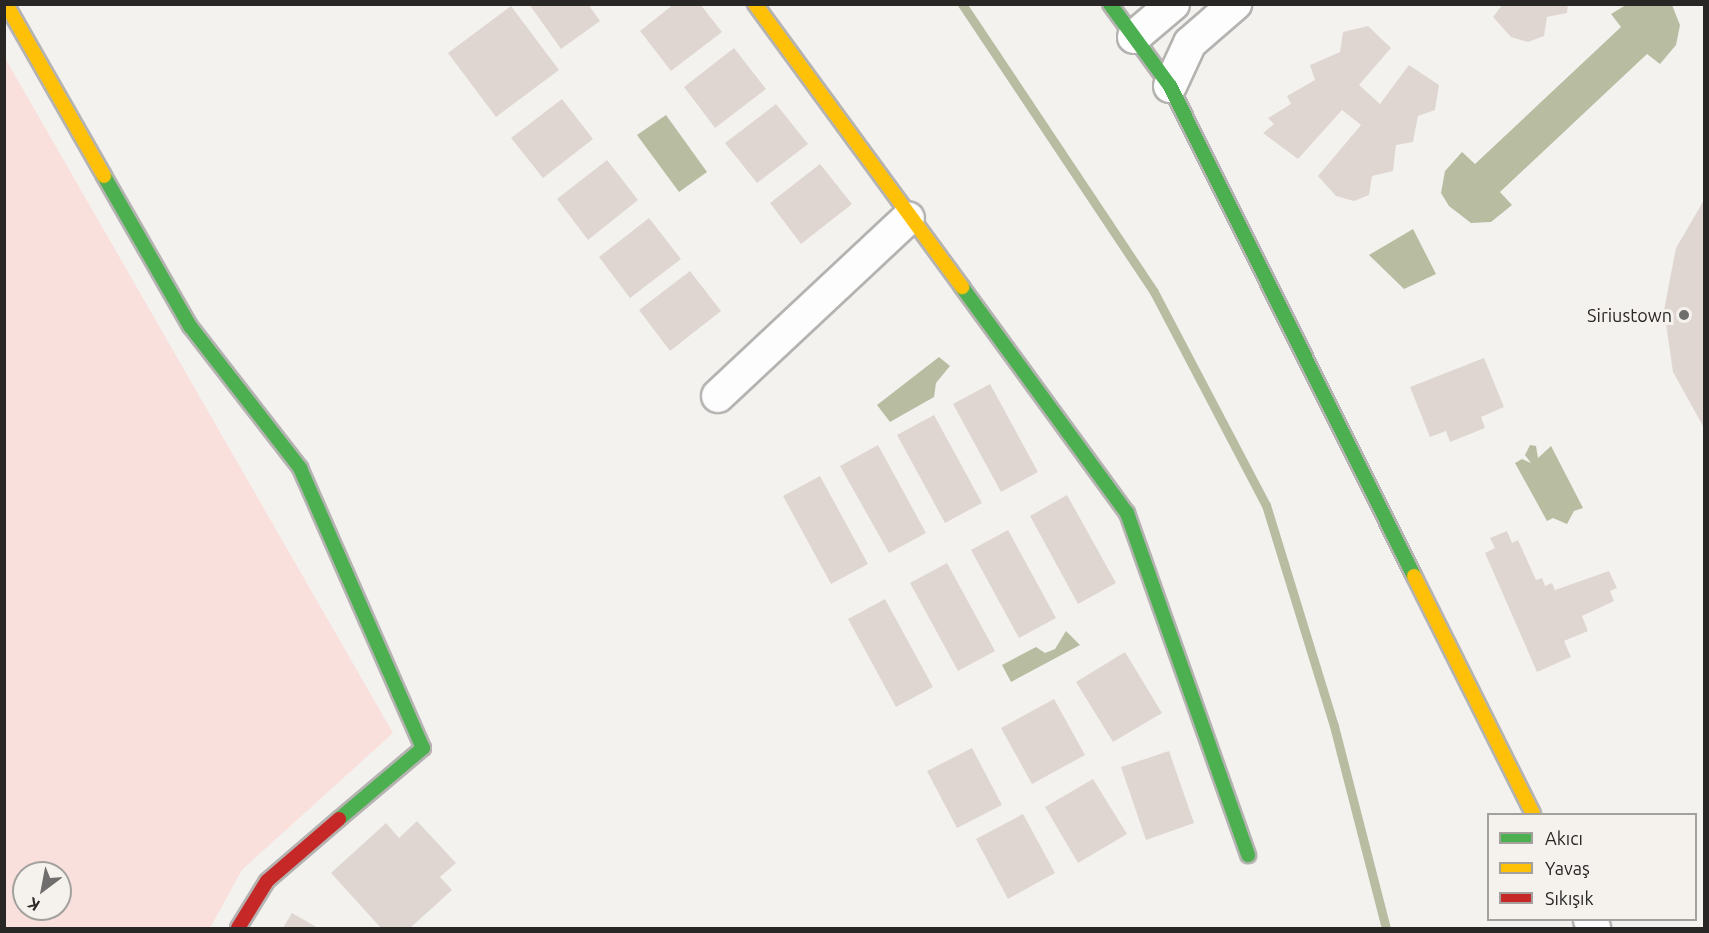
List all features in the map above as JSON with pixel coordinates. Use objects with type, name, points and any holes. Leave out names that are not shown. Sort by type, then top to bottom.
[{"type":"street","points":[[6,4],[190,326],[300,468],[423,748],[267,881],[238,928]]},
{"type":"street","points":[[755,4],[908,218],[1126,513],[1248,855]]},
{"type":"street","points":[[1110,4],[1170,86],[1533,813]]},
{"type":"street","points":[[1134,37],[1173,4]]},
{"type":"street","points":[[1170,86],[1190,42],[1235,4]]},
{"type":"street","points":[[718,396],[908,218]]},
{"type":"shaded area","points":[[1626,5],[1672,5],[1680,25],[1676,45],[1660,64],[1647,54],[1500,192],[1512,205],[1491,222],[1471,223],[1449,206],[1441,193],[1445,171],[1462,152],[1475,164],[1621,27],[1611,14]]},
{"type":"shaded area","points":[[5,58],[393,733],[242,870],[210,928],[5,928]]},
{"type":"shaded area","points":[[666,115],[707,172],[679,192],[637,135]]},
{"type":"shaded area","points":[[1413,229],[1436,274],[1404,289],[1369,255]]},
{"type":"shaded area","points":[[939,357],[950,366],[936,383],[934,397],[890,422],[877,405]]},
{"type":"shaded area","points":[[1530,445],[1536,446],[1538,458],[1551,446],[1583,508],[1574,511],[1567,524],[1553,518],[1547,521],[1515,463],[1522,459],[1531,463],[1525,455]]},
{"type":"shaded area","points":[[1066,631],[1080,645],[1011,682],[1002,665],[1036,647],[1045,653],[1055,649]]},
{"type":"building","points":[[529,4],[588,4],[600,21],[561,49]]},
{"type":"building","points":[[674,4],[700,4],[722,32],[671,71],[640,31]]},
{"type":"building","points":[[1503,4],[1568,4],[1567,13],[1547,17],[1544,36],[1528,42],[1511,37],[1493,17]]},
{"type":"building","points":[[511,6],[559,70],[496,117],[448,53]]},
{"type":"building","points":[[1368,26],[1391,48],[1359,85],[1380,104],[1409,65],[1439,85],[1435,110],[1418,116],[1413,142],[1396,145],[1393,171],[1372,176],[1369,195],[1354,201],[1336,196],[1318,176],[1361,125],[1342,110],[1298,159],[1263,133],[1274,124],[1268,118],[1291,104],[1287,96],[1315,80],[1310,65],[1340,52],[1343,32]]},
{"type":"building","points":[[734,48],[766,89],[715,128],[684,87]]},
{"type":"building","points":[[562,99],[593,139],[543,178],[511,138]]},
{"type":"building","points":[[776,104],[808,144],[757,183],[725,143]]},
{"type":"building","points":[[607,160],[638,200],[588,240],[557,199]]},
{"type":"building","points":[[820,164],[852,204],[801,244],[770,203]]},
{"type":"building","name":"Siriustown","points":[[1704,200],[1704,428],[1673,372],[1664,310],[1676,248]]},
{"type":"building","points":[[649,218],[681,259],[630,298],[599,257]]},
{"type":"building","points":[[690,271],[721,311],[670,351],[639,310]]},
{"type":"building","points":[[1484,358],[1504,407],[1481,417],[1485,428],[1450,442],[1446,431],[1430,437],[1410,387]]},
{"type":"building","points":[[990,384],[1038,472],[1001,492],[953,404]]},
{"type":"building","points":[[934,415],[982,503],[945,523],[897,435]]},
{"type":"building","points":[[878,445],[926,533],[889,553],[840,466]]},
{"type":"building","points":[[820,476],[868,564],[831,584],[783,496]]},
{"type":"building","points":[[1067,495],[1116,583],[1078,604],[1030,516]]},
{"type":"building","points":[[1008,530],[1056,618],[1019,638],[971,550]]},
{"type":"building","points":[[1507,531],[1512,543],[1518,540],[1536,580],[1542,578],[1545,586],[1552,583],[1555,590],[1609,571],[1617,588],[1610,591],[1614,601],[1582,616],[1588,631],[1564,641],[1571,657],[1537,672],[1485,553],[1495,548],[1490,538]]},
{"type":"building","points":[[947,563],[995,651],[958,671],[910,583]]},
{"type":"building","points":[[885,599],[933,687],[896,707],[848,619]]},
{"type":"building","points":[[1125,652],[1162,713],[1113,742],[1076,682]]},
{"type":"building","points":[[1054,699],[1085,755],[1032,784],[1001,728]]},
{"type":"building","points":[[972,748],[1002,805],[957,828],[927,771]]},
{"type":"building","points":[[1169,751],[1194,823],[1146,840],[1121,767]]},
{"type":"building","points":[[1093,779],[1127,834],[1078,863],[1045,807]]},
{"type":"building","points":[[1023,814],[1055,873],[1008,899],[976,839]]},
{"type":"building","points":[[417,821],[456,863],[440,877],[452,890],[410,928],[381,928],[331,873],[386,823],[399,838]]},
{"type":"building","points":[[292,913],[318,928],[283,928]]},
{"type":"waterway","points":[[962,4],[1154,292],[1266,505],[1334,726],[1386,928]]},
{"type":"traffic: fast","points":[[1110,4],[1170,86],[1414,576]]},
{"type":"traffic: fast","points":[[104,176],[190,326],[300,468],[423,748],[339,819]]},
{"type":"traffic: fast","points":[[962,287],[1127,513],[1248,855]]},
{"type":"traffic: slow","points":[[6,4],[104,176]]},
{"type":"traffic: slow","points":[[755,4],[962,287]]},
{"type":"traffic: slow","points":[[1414,576],[1532,813]]},
{"type":"traffic: jam","points":[[238,928],[267,881],[339,819]]},
{"type":"place","name":"Siriustown","points":[[1684,315]]}]
